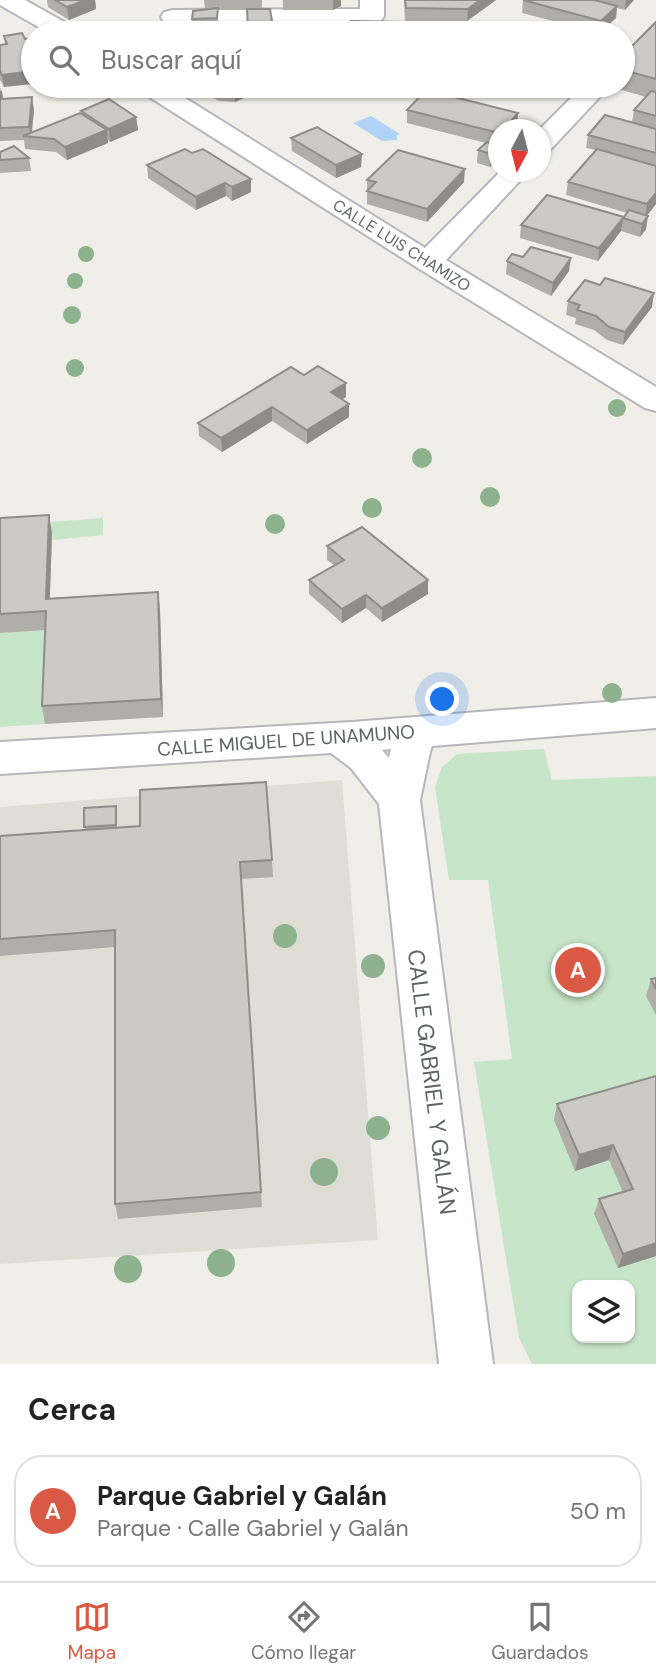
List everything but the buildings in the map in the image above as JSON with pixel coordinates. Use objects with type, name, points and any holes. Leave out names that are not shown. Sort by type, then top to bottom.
[{"type":"street","points":[[8,0],[45,21]]},
{"type":"street","points":[[173,17],[372,16],[372,0]]},
{"type":"street","name":"CALLE LUIS CHAMIZO","points":[[173,98],[428,262],[656,401]]},
{"type":"street","points":[[551,134],[585,98]]},
{"type":"street","points":[[428,262],[505,182]]},
{"type":"street","name":"CALLE MIGUEL DE UNAMUNO","points":[[0,758],[337,737],[656,713]]},
{"type":"street","name":"CALLE GABRIEL Y GALÁN","points":[[418,731],[398,800],[466,1364]]},
{"type":"street","points":[[337,737],[365,757],[398,800]]},
{"type":"shaded area","points":[[342,780],[378,1240],[0,1264],[0,807]]},
{"type":"green space","points":[[103,518],[103,535],[53,540],[52,533],[0,526]]},
{"type":"green space","points":[[49,629],[45,724],[0,727],[0,633]]},
{"type":"green space","points":[[544,749],[552,780],[656,776],[656,1364],[532,1364],[519,1338],[474,1062],[512,1059],[488,880],[449,880],[435,787],[442,767],[457,754]]},
{"type":"water","points":[[371,116],[400,134],[397,135],[397,140],[382,141],[353,123]]},
{"type":"place","name":"Parque Gabriel y Galán","points":[[578,970]]}]
